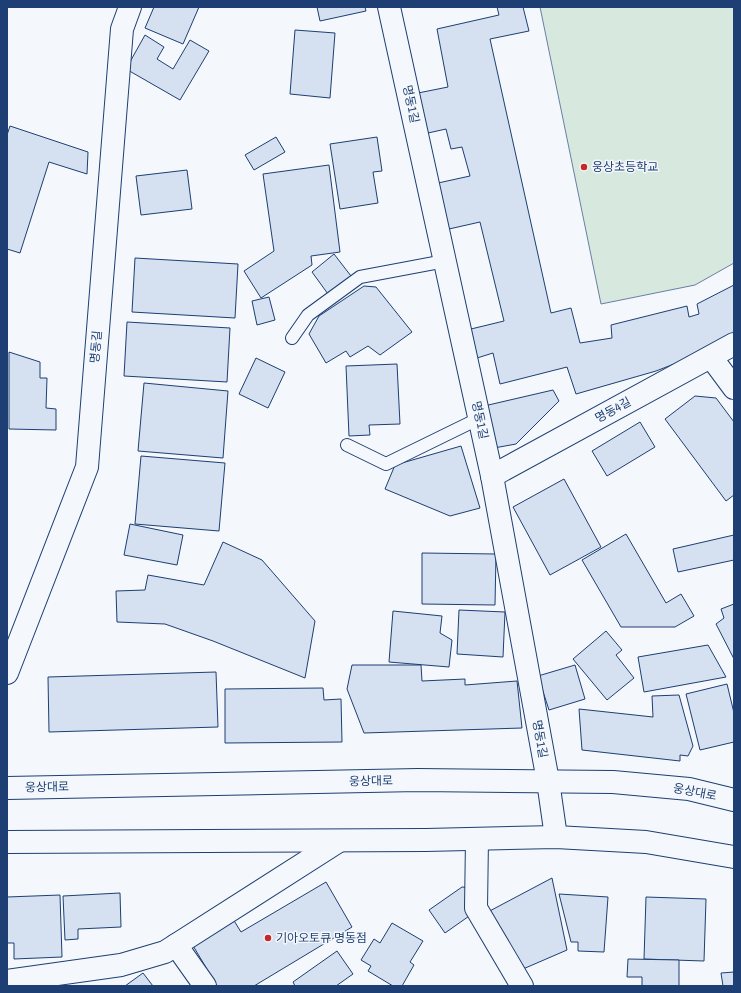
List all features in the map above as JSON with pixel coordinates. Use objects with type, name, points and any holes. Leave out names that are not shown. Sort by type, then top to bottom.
[{"type":"street","name":"명동길","points":[[7,673],[87,468],[122,29],[130,7]]},
{"type":"street","name":"명동1길","points":[[389,7],[492,476],[548,781],[556,837]]},
{"type":"street","name":"명동4길","points":[[492,476],[734,344]]},
{"type":"street","points":[[711,357],[734,388]]},
{"type":"street","name":"웅상대로","points":[[7,788],[418,780],[613,782],[689,789],[734,800]]},
{"type":"street","points":[[7,842],[339,841],[556,837],[646,842],[734,857]]},
{"type":"street","points":[[477,839],[476,908],[522,986]]},
{"type":"street","points":[[7,981],[121,965],[165,952],[339,841]]},
{"type":"street","points":[[176,945],[205,986]]},
{"type":"lane","points":[[292,338],[308,315],[360,277],[445,261]]},
{"type":"lane","points":[[347,445],[386,464],[480,418]]},
{"type":"shaded area","points":[[540,7],[734,7],[734,263],[695,285],[601,304]]},
{"type":"building","points":[[154,7],[199,7],[183,44],[145,28]]},
{"type":"building","points":[[317,7],[365,7],[366,11],[320,21]]},
{"type":"building","points":[[497,7],[523,7],[529,31],[490,39],[551,313],[571,308],[580,343],[612,338],[611,325],[687,306],[689,317],[699,314],[697,304],[734,285],[734,336],[692,357],[656,371],[576,394],[567,367],[500,384],[493,353],[477,358],[471,329],[504,321],[480,222],[449,229],[438,183],[470,176],[462,147],[451,149],[446,129],[428,133],[418,93],[448,87],[437,29],[499,15]]},
{"type":"building","points":[[295,30],[335,33],[330,98],[290,94]]},
{"type":"building","points":[[145,35],[164,47],[157,59],[173,69],[190,40],[209,51],[180,100],[126,69]]},
{"type":"building","points":[[10,126],[88,152],[87,174],[49,162],[20,253],[7,249],[7,135]]},
{"type":"building","points":[[276,137],[285,152],[254,170],[245,155]]},
{"type":"building","points":[[377,137],[382,171],[373,172],[378,203],[340,209],[330,144]]},
{"type":"building","points":[[329,165],[340,252],[311,256],[312,265],[261,298],[244,271],[274,251],[263,174]]},
{"type":"building","points":[[187,170],[192,209],[141,215],[136,176]]},
{"type":"building","points":[[334,254],[351,276],[328,294],[312,272]]},
{"type":"building","points":[[135,258],[238,264],[235,318],[132,312]]},
{"type":"building","points":[[364,286],[376,287],[412,332],[380,355],[368,346],[350,357],[346,351],[326,363],[309,334],[319,316]]},
{"type":"building","points":[[269,297],[275,320],[257,325],[252,301]]},
{"type":"building","points":[[127,322],[230,328],[227,382],[124,376]]},
{"type":"building","points":[[9,352],[40,362],[40,378],[47,378],[46,408],[56,409],[56,430],[9,429]]},
{"type":"building","points":[[256,358],[285,372],[268,408],[239,394]]},
{"type":"building","points":[[397,364],[400,424],[369,425],[370,435],[349,436],[346,366]]},
{"type":"building","points":[[144,383],[228,391],[223,458],[138,451]]},
{"type":"building","points":[[553,390],[559,401],[516,444],[494,448],[484,406]]},
{"type":"building","points":[[695,396],[716,398],[734,422],[734,495],[726,501],[665,419]]},
{"type":"building","points":[[640,422],[655,447],[607,476],[592,451]]},
{"type":"building","points":[[461,446],[480,508],[450,516],[385,489],[395,465]]},
{"type":"building","points":[[141,456],[225,463],[219,531],[135,524]]},
{"type":"building","points":[[564,479],[601,547],[550,575],[513,507]]},
{"type":"building","points":[[130,524],[183,535],[177,565],[124,555]]},
{"type":"building","points":[[626,534],[666,603],[681,594],[694,616],[675,627],[621,627],[582,560]]},
{"type":"building","points":[[734,535],[734,560],[678,572],[673,549]]},
{"type":"building","points":[[223,542],[262,560],[315,621],[305,678],[213,641],[165,624],[117,622],[116,591],[145,590],[148,575],[204,585]]},
{"type":"building","points":[[422,553],[496,554],[495,605],[422,604]]},
{"type":"building","points":[[734,604],[734,659],[716,624],[724,618],[721,609]]},
{"type":"building","points":[[459,610],[505,612],[503,657],[457,654]]},
{"type":"building","points":[[393,611],[442,616],[440,633],[452,640],[449,667],[389,662]]},
{"type":"building","points":[[606,631],[622,650],[616,655],[634,678],[607,700],[573,659]]},
{"type":"building","points":[[708,645],[726,677],[644,692],[638,657]]},
{"type":"building","points":[[352,665],[421,665],[422,681],[465,679],[465,685],[517,681],[522,728],[364,733],[347,689]]},
{"type":"building","points":[[575,665],[585,699],[549,710],[538,676]]},
{"type":"building","points":[[216,672],[218,727],[49,732],[48,677]]},
{"type":"building","points":[[727,684],[734,713],[734,742],[700,750],[686,694]]},
{"type":"building","points":[[323,688],[324,700],[341,699],[342,742],[225,743],[225,689]]},
{"type":"building","points":[[679,695],[693,746],[688,756],[680,755],[680,761],[582,750],[579,709],[653,717],[652,696]]},
{"type":"building","points":[[552,878],[567,950],[523,969],[484,914]]},
{"type":"building","name":"기아오토큐 명동점","points":[[326,882],[352,927],[254,986],[217,986],[192,944],[233,919],[241,932]]},
{"type":"building","points":[[462,887],[474,888],[472,914],[445,933],[429,910]]},
{"type":"building","points":[[120,893],[121,927],[78,929],[78,939],[65,940],[63,896]]},
{"type":"building","points":[[559,894],[608,897],[604,952],[578,951],[578,942],[571,942]]},
{"type":"building","points":[[60,895],[62,957],[14,959],[14,943],[7,943],[7,897]]},
{"type":"building","points":[[646,897],[706,899],[704,961],[644,959]]},
{"type":"building","points":[[392,923],[423,941],[410,962],[414,965],[402,986],[393,986],[368,971],[371,966],[361,960],[374,939],[380,943]]},
{"type":"building","points":[[337,951],[353,974],[336,986],[295,986],[293,982]]},
{"type":"building","points":[[628,959],[679,960],[679,986],[642,986],[642,977],[627,977]]},
{"type":"building","points":[[734,972],[734,986],[723,986],[721,973]]},
{"type":"building","points":[[143,973],[153,986],[125,986]]},
{"type":"place","name":"웅상초등학교","points":[[584,167]]},
{"type":"place","name":"기아오토큐 명동점","points":[[268,938]]}]
